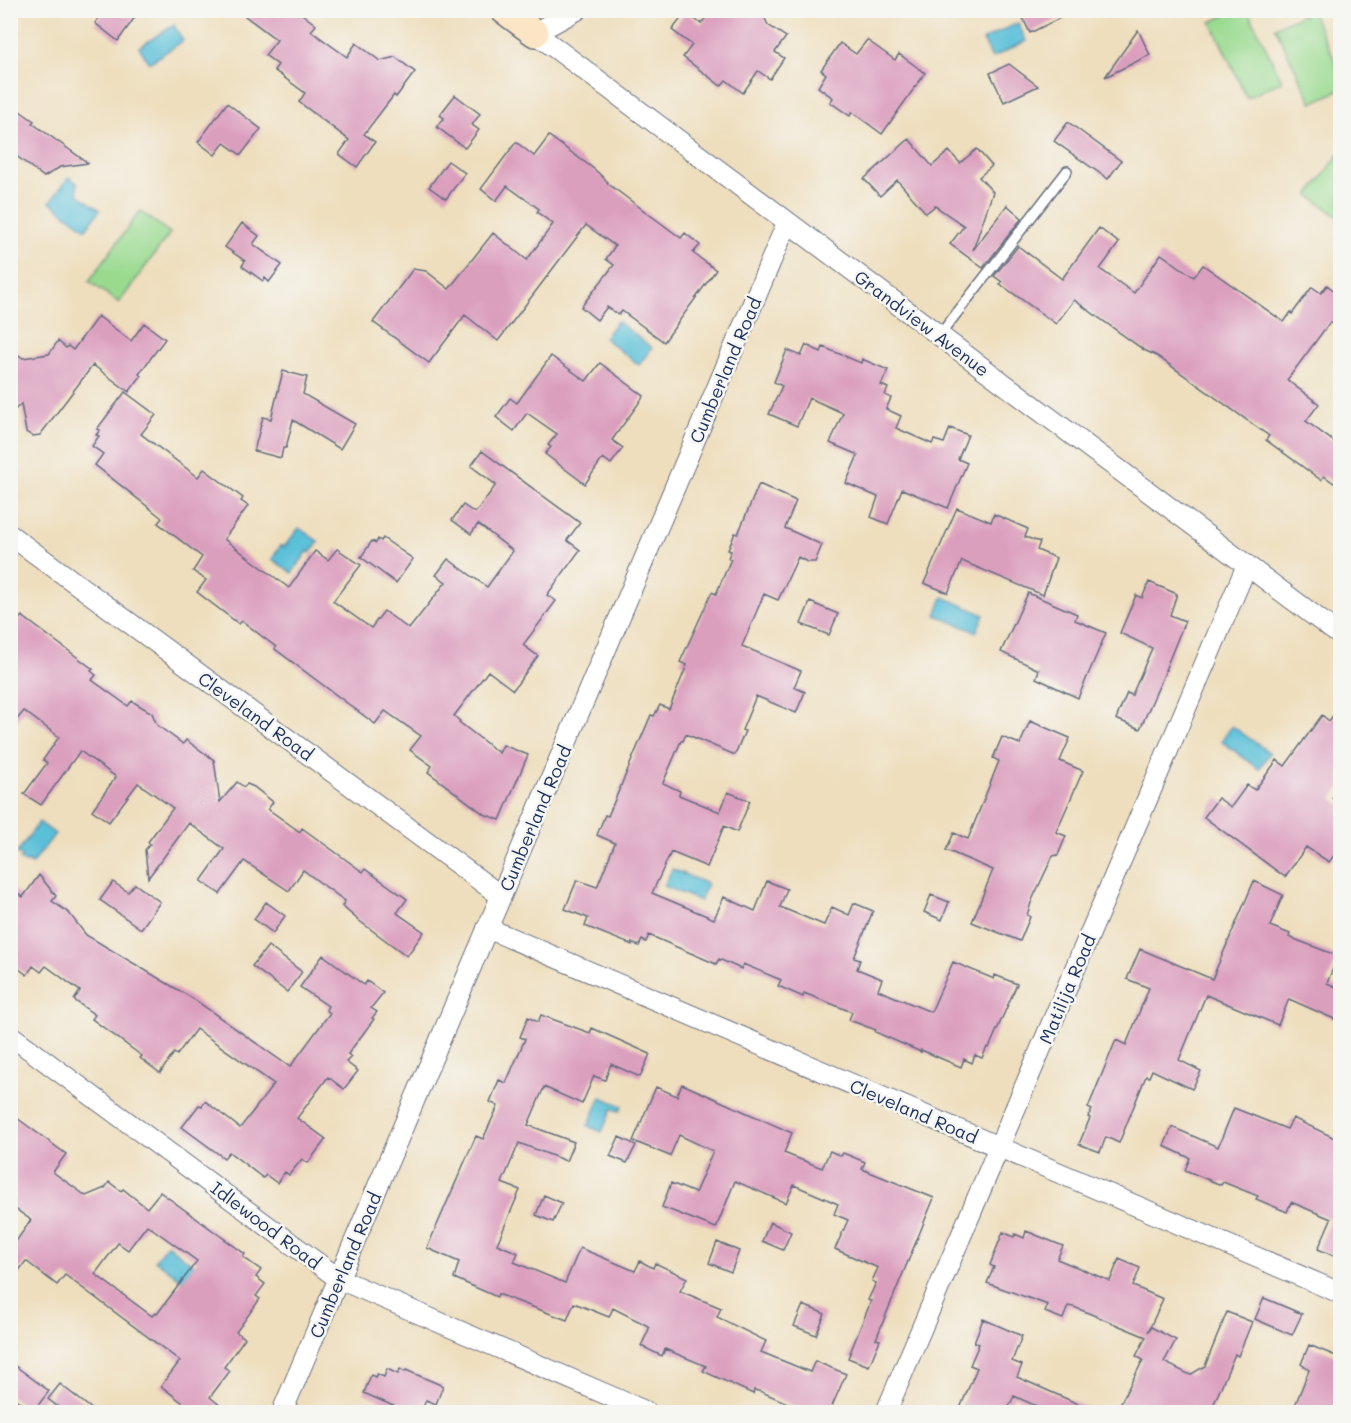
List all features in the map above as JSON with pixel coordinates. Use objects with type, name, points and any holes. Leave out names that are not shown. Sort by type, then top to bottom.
[{"type":"street","name":"Grandview Avenue","points":[[504,10],[533,22],[787,223],[1341,635]]},
{"type":"street","points":[[533,22],[577,10]]},
{"type":"street","name":"Cumberland Road","points":[[282,1413],[787,223]]},
{"type":"street","name":"Cleveland Road","points":[[10,535],[501,896]]},
{"type":"street","name":"Matilija Road","points":[[886,1413],[1247,565]]},
{"type":"street","name":"Cleveland Road","points":[[487,928],[1341,1293]]},
{"type":"street","name":"Idlewood Road","points":[[10,1035],[339,1279],[647,1413]]},
{"type":"lane","points":[[939,336],[1066,171]]},
{"type":"green space","points":[[1234,11],[1248,11],[1282,81],[1247,98],[1211,22]]},
{"type":"green space","points":[[1311,11],[1340,71],[1340,90],[1312,103],[1275,27]]},
{"type":"green space","points":[[1340,153],[1340,218],[1309,195]]},
{"type":"green space","points":[[140,211],[170,233],[119,303],[89,281]]},
{"type":"water","points":[[1018,23],[1026,41],[992,58],[983,40]]},
{"type":"water","points":[[174,25],[183,41],[149,63],[139,47]]},
{"type":"water","points":[[69,177],[77,183],[78,194],[100,210],[86,229],[50,202]]},
{"type":"water","points":[[617,321],[652,348],[639,365],[604,338]]},
{"type":"water","points":[[299,528],[319,542],[310,553],[308,551],[292,573],[272,559],[281,545],[284,547]]},
{"type":"water","points":[[943,597],[984,615],[976,632],[936,615]]},
{"type":"water","points":[[1232,726],[1270,753],[1259,769],[1221,741]]},
{"type":"water","points":[[39,822],[55,834],[32,864],[27,861],[25,863],[20,860],[22,857],[17,853]]},
{"type":"water","points":[[672,869],[707,884],[700,901],[664,886]]},
{"type":"water","points":[[601,1097],[622,1106],[620,1111],[612,1109],[602,1132],[588,1126]]},
{"type":"water","points":[[167,1244],[199,1269],[187,1284],[155,1260]]},
{"type":"building","points":[[104,10],[140,10],[118,41],[95,23]]},
{"type":"building","points":[[237,10],[297,10],[316,25],[311,31],[347,57],[356,43],[380,61],[395,57],[415,72],[364,134],[375,142],[357,167],[339,154],[349,140],[299,102],[305,93],[274,70],[278,65],[265,55],[277,40]]},
{"type":"building","points":[[711,10],[761,10],[768,25],[786,37],[775,52],[784,58],[770,79],[758,71],[743,93],[726,80],[721,86],[683,57],[692,45],[672,30],[686,12],[701,24]]},
{"type":"building","points":[[1019,10],[1076,10],[1030,33]]},
{"type":"building","points":[[1138,30],[1150,55],[1105,77]]},
{"type":"building","points":[[867,40],[895,60],[899,54],[925,73],[882,134],[852,112],[850,116],[830,102],[833,98],[818,87],[826,74],[821,70],[840,43],[856,54]]},
{"type":"building","points":[[1009,64],[1038,86],[1004,102],[990,73]]},
{"type":"building","points":[[455,95],[480,114],[472,125],[479,130],[465,148],[437,127],[444,118],[440,115]]},
{"type":"building","points":[[227,103],[261,129],[241,155],[224,143],[215,155],[198,142]]},
{"type":"building","points":[[10,104],[34,121],[32,123],[88,163],[60,167],[44,177],[10,151]]},
{"type":"building","points":[[1068,122],[1121,161],[1108,179],[1054,141]]},
{"type":"building","points":[[549,136],[681,238],[685,233],[700,245],[693,253],[716,270],[664,342],[622,311],[619,315],[607,307],[597,320],[581,307],[614,265],[606,259],[615,246],[586,225],[498,341],[465,315],[429,363],[373,322],[413,269],[426,271],[449,289],[493,233],[527,260],[553,224],[537,212],[539,209],[507,186],[496,201],[481,189],[516,142],[534,156]]},
{"type":"building","points":[[909,139],[932,166],[949,151],[960,163],[977,149],[992,166],[979,177],[993,192],[973,250],[1007,205],[1022,218],[983,268],[950,244],[964,226],[935,206],[926,213],[897,180],[880,196],[864,179]]},
{"type":"building","points":[[448,161],[465,173],[446,199],[429,187]]},
{"type":"building","points":[[242,223],[259,236],[253,244],[282,265],[269,282],[265,278],[263,281],[242,266],[245,261],[225,247]]},
{"type":"building","points":[[1099,228],[1119,243],[1100,269],[1134,293],[1161,254],[1194,277],[1203,265],[1284,322],[1312,287],[1321,293],[1327,285],[1341,296],[1341,329],[1330,322],[1287,380],[1319,404],[1306,421],[1341,447],[1341,488],[1324,476],[1321,480],[1266,440],[1269,436],[1074,300],[1056,324],[1000,284],[1002,282],[994,276],[1018,246],[1062,279]]},
{"type":"building","points":[[98,316],[131,341],[144,323],[165,339],[139,374],[141,376],[129,392],[93,365],[40,435],[32,436],[26,432],[21,404],[10,414],[10,349],[23,358],[49,354],[58,341],[66,348],[68,346],[73,350]]},
{"type":"building","points":[[806,345],[821,352],[823,347],[861,363],[862,359],[888,370],[881,385],[888,388],[885,395],[891,398],[886,409],[901,416],[896,428],[932,444],[934,440],[944,443],[950,428],[968,435],[958,459],[967,463],[948,508],[902,489],[888,524],[871,517],[878,497],[846,483],[858,455],[830,443],[843,413],[809,398],[797,426],[769,414],[782,386],[774,382],[787,350],[801,356]]},
{"type":"building","points":[[551,356],[586,381],[600,363],[644,396],[612,440],[623,448],[611,464],[603,458],[585,484],[545,454],[551,447],[548,445],[557,434],[527,413],[514,431],[496,417],[510,398],[517,403]]},
{"type":"building","points":[[283,371],[307,377],[303,394],[355,424],[340,449],[293,420],[281,458],[254,451],[263,417],[271,419]]},
{"type":"building","points":[[125,392],[156,415],[141,434],[198,477],[204,469],[243,498],[241,501],[248,506],[224,539],[289,588],[315,551],[328,560],[337,549],[361,565],[333,601],[371,628],[384,611],[409,629],[446,582],[436,575],[448,559],[487,587],[513,551],[478,524],[471,534],[452,520],[463,505],[475,513],[496,485],[471,466],[482,451],[580,523],[567,540],[580,550],[547,595],[556,601],[523,645],[538,656],[513,690],[488,671],[454,716],[499,753],[503,745],[528,755],[500,820],[484,814],[428,772],[432,766],[410,750],[421,736],[385,711],[375,724],[275,649],[276,647],[242,621],[239,624],[197,592],[206,580],[193,571],[202,557],[158,523],[162,518],[95,465],[103,454],[92,446],[99,436],[96,435],[100,430],[97,429]]},
{"type":"building","points":[[759,484],[796,501],[785,528],[822,545],[815,562],[807,562],[798,557],[778,600],[764,594],[742,646],[801,671],[794,687],[805,692],[796,713],[756,696],[735,755],[686,734],[663,783],[680,791],[679,795],[720,812],[728,792],[750,801],[737,832],[724,826],[707,867],[671,852],[652,893],[714,919],[724,897],[755,911],[767,881],[787,889],[780,907],[824,925],[832,907],[849,915],[854,903],[873,911],[854,958],[860,960],[857,969],[882,979],[878,990],[931,1012],[953,962],[994,979],[995,975],[1017,984],[989,1048],[987,1047],[982,1058],[975,1055],[972,1063],[964,1059],[961,1067],[849,1020],[852,1012],[804,993],[803,997],[778,986],[781,980],[743,964],[741,969],[719,959],[716,964],[649,935],[646,942],[642,940],[639,946],[632,943],[632,945],[585,926],[588,918],[565,909],[577,880],[597,887],[615,843],[597,835],[605,815],[608,816],[651,715],[654,716],[660,705],[669,709],[687,665],[680,662],[712,592],[716,594],[731,559],[728,558],[731,551],[728,550],[735,533],[738,534]]},
{"type":"building","points":[[957,508],[991,522],[994,514],[1028,529],[1025,537],[1040,542],[1037,550],[1056,558],[1043,595],[962,561],[948,593],[924,583]]},
{"type":"building","points":[[383,538],[413,559],[396,583],[361,557],[372,541],[376,543],[378,539],[381,541]]},
{"type":"building","points":[[1149,582],[1177,594],[1170,615],[1185,621],[1140,729],[1116,719],[1127,693],[1132,695],[1152,648],[1120,633],[1136,595],[1142,598]]},
{"type":"building","points":[[1028,593],[1077,614],[1075,620],[1106,633],[1078,698],[1036,678],[1039,670],[1001,652]]},
{"type":"building","points":[[810,602],[838,614],[829,635],[801,624]]},
{"type":"building","points":[[10,611],[20,618],[22,616],[93,669],[91,671],[96,675],[92,680],[128,706],[132,701],[152,713],[157,725],[183,744],[186,740],[214,760],[220,802],[237,782],[244,787],[247,784],[254,787],[273,802],[268,809],[300,832],[302,828],[363,872],[365,869],[407,899],[397,913],[424,932],[407,956],[358,920],[342,906],[345,901],[303,870],[289,891],[244,861],[220,894],[201,881],[224,849],[189,823],[148,878],[145,850],[150,844],[148,842],[173,808],[138,783],[109,822],[92,810],[116,777],[80,751],[41,805],[24,794],[47,763],[43,760],[59,737],[24,711],[10,728]]},
{"type":"building","points":[[1341,705],[1341,787],[1332,798],[1341,804],[1341,846],[1329,862],[1306,847],[1285,877],[1204,817],[1218,798],[1231,807],[1247,785],[1255,790],[1277,760],[1285,766],[1322,715],[1329,721]]},
{"type":"building","points":[[1030,721],[1070,738],[1060,761],[1083,771],[1056,832],[1066,836],[1058,855],[1053,856],[1032,900],[1027,915],[1030,917],[1020,941],[972,922],[993,870],[946,850],[954,833],[968,839],[999,761],[993,758],[1002,737],[1020,744]]},
{"type":"building","points":[[39,875],[56,896],[52,901],[69,913],[86,935],[195,1000],[290,1067],[330,1013],[326,1010],[328,1006],[300,987],[323,955],[364,985],[367,981],[383,993],[371,1008],[377,1012],[372,1018],[374,1019],[348,1054],[351,1057],[346,1062],[358,1071],[344,1089],[328,1077],[297,1118],[326,1139],[308,1163],[302,1159],[289,1175],[285,1172],[277,1183],[266,1175],[263,1178],[229,1152],[224,1158],[182,1127],[199,1105],[202,1106],[205,1101],[240,1128],[274,1084],[196,1029],[177,1055],[174,1053],[160,1073],[140,1058],[142,1056],[92,1019],[95,1015],[74,1000],[80,991],[46,966],[41,972],[33,966],[27,975],[10,962],[10,888],[23,897]]},
{"type":"building","points":[[1254,881],[1283,895],[1270,926],[1290,934],[1289,937],[1338,956],[1327,983],[1341,989],[1341,1022],[1289,999],[1278,1025],[1206,995],[1179,1060],[1201,1071],[1192,1089],[1152,1070],[1149,1077],[1146,1076],[1119,1143],[1106,1137],[1100,1152],[1079,1144],[1092,1110],[1088,1108],[1116,1040],[1126,1045],[1149,988],[1127,979],[1140,949],[1212,979]]},
{"type":"building","points":[[113,882],[128,892],[135,884],[160,902],[141,929],[100,900]]},
{"type":"building","points":[[931,895],[949,902],[942,920],[924,912]]},
{"type":"building","points":[[266,902],[285,916],[273,933],[254,919]]},
{"type":"building","points":[[268,946],[302,972],[287,992],[252,966]]},
{"type":"building","points":[[541,1015],[590,1033],[592,1028],[650,1054],[640,1077],[611,1064],[605,1080],[594,1076],[582,1104],[544,1087],[528,1125],[574,1142],[566,1161],[519,1143],[502,1183],[520,1190],[497,1244],[518,1253],[514,1262],[565,1283],[580,1248],[635,1271],[640,1261],[653,1268],[655,1263],[687,1278],[680,1291],[721,1308],[717,1317],[766,1341],[761,1352],[810,1372],[815,1361],[846,1374],[829,1413],[810,1413],[762,1392],[754,1390],[753,1394],[703,1371],[706,1366],[665,1349],[662,1356],[641,1346],[649,1329],[648,1326],[613,1308],[609,1317],[574,1303],[567,1320],[498,1294],[497,1297],[454,1278],[459,1262],[427,1248],[476,1136],[483,1139],[498,1106],[490,1102],[499,1080],[506,1083],[525,1039],[520,1037],[528,1017],[538,1022]]},
{"type":"building","points":[[682,1084],[792,1133],[784,1153],[822,1168],[830,1151],[841,1156],[843,1153],[865,1162],[862,1169],[934,1198],[876,1339],[880,1340],[869,1366],[848,1358],[871,1301],[868,1300],[876,1283],[872,1281],[878,1268],[835,1249],[848,1220],[834,1214],[838,1204],[794,1185],[786,1203],[735,1181],[716,1228],[662,1207],[671,1183],[695,1193],[713,1151],[679,1135],[670,1156],[633,1141],[656,1087],[677,1096]]},
{"type":"building","points":[[1234,1108],[1287,1129],[1293,1118],[1341,1141],[1341,1259],[1318,1249],[1331,1219],[1291,1202],[1287,1212],[1256,1199],[1258,1196],[1223,1182],[1221,1185],[1185,1170],[1190,1158],[1164,1146],[1172,1127],[1218,1147]]},
{"type":"building","points":[[10,1113],[66,1154],[53,1172],[86,1196],[105,1188],[109,1182],[121,1191],[123,1189],[147,1208],[160,1192],[245,1254],[243,1257],[261,1270],[256,1277],[265,1284],[256,1296],[260,1299],[236,1332],[245,1338],[224,1367],[230,1371],[210,1397],[229,1413],[196,1413],[161,1386],[180,1361],[65,1275],[57,1285],[26,1261],[10,1283],[10,1250],[31,1220],[10,1205]],"holes":[[[147,1225],[197,1261],[157,1314],[152,1316],[95,1274],[118,1243],[128,1250]]]},
{"type":"building","points":[[619,1137],[636,1145],[627,1163],[610,1156]]},
{"type":"building","points":[[544,1195],[562,1203],[553,1222],[536,1215]]},
{"type":"building","points":[[770,1222],[791,1232],[783,1250],[762,1241]]},
{"type":"building","points":[[1026,1231],[1063,1246],[1057,1259],[1110,1281],[1119,1259],[1140,1268],[1133,1286],[1163,1299],[1148,1332],[1151,1327],[1176,1340],[1164,1362],[1190,1375],[1205,1366],[1227,1312],[1252,1322],[1238,1356],[1235,1354],[1210,1413],[1131,1413],[1119,1406],[1143,1360],[1136,1356],[1146,1337],[1074,1307],[1068,1306],[1063,1319],[1045,1312],[1048,1305],[987,1283],[994,1267],[990,1265],[1003,1232],[1024,1238]]},
{"type":"building","points":[[717,1242],[739,1251],[731,1272],[709,1263]]},
{"type":"building","points":[[1264,1298],[1302,1314],[1292,1335],[1255,1319]]},
{"type":"building","points":[[803,1305],[825,1314],[816,1335],[794,1326]]},
{"type":"building","points":[[983,1319],[1022,1336],[1012,1361],[1022,1365],[1017,1377],[1099,1413],[1052,1413],[1014,1396],[1006,1413],[958,1413],[977,1368],[970,1365],[979,1344],[974,1342]]},
{"type":"building","points":[[1309,1345],[1341,1358],[1341,1413],[1292,1413],[1309,1370],[1301,1364]]},
{"type":"building","points":[[10,1362],[49,1391],[33,1412],[10,1395]]},
{"type":"building","points":[[387,1369],[398,1374],[400,1369],[405,1372],[406,1370],[443,1386],[436,1404],[426,1400],[421,1413],[409,1413],[364,1393],[371,1375],[375,1377],[377,1374],[384,1377]]},
{"type":"building","points":[[60,1384],[97,1413],[66,1413],[48,1399]]}]
